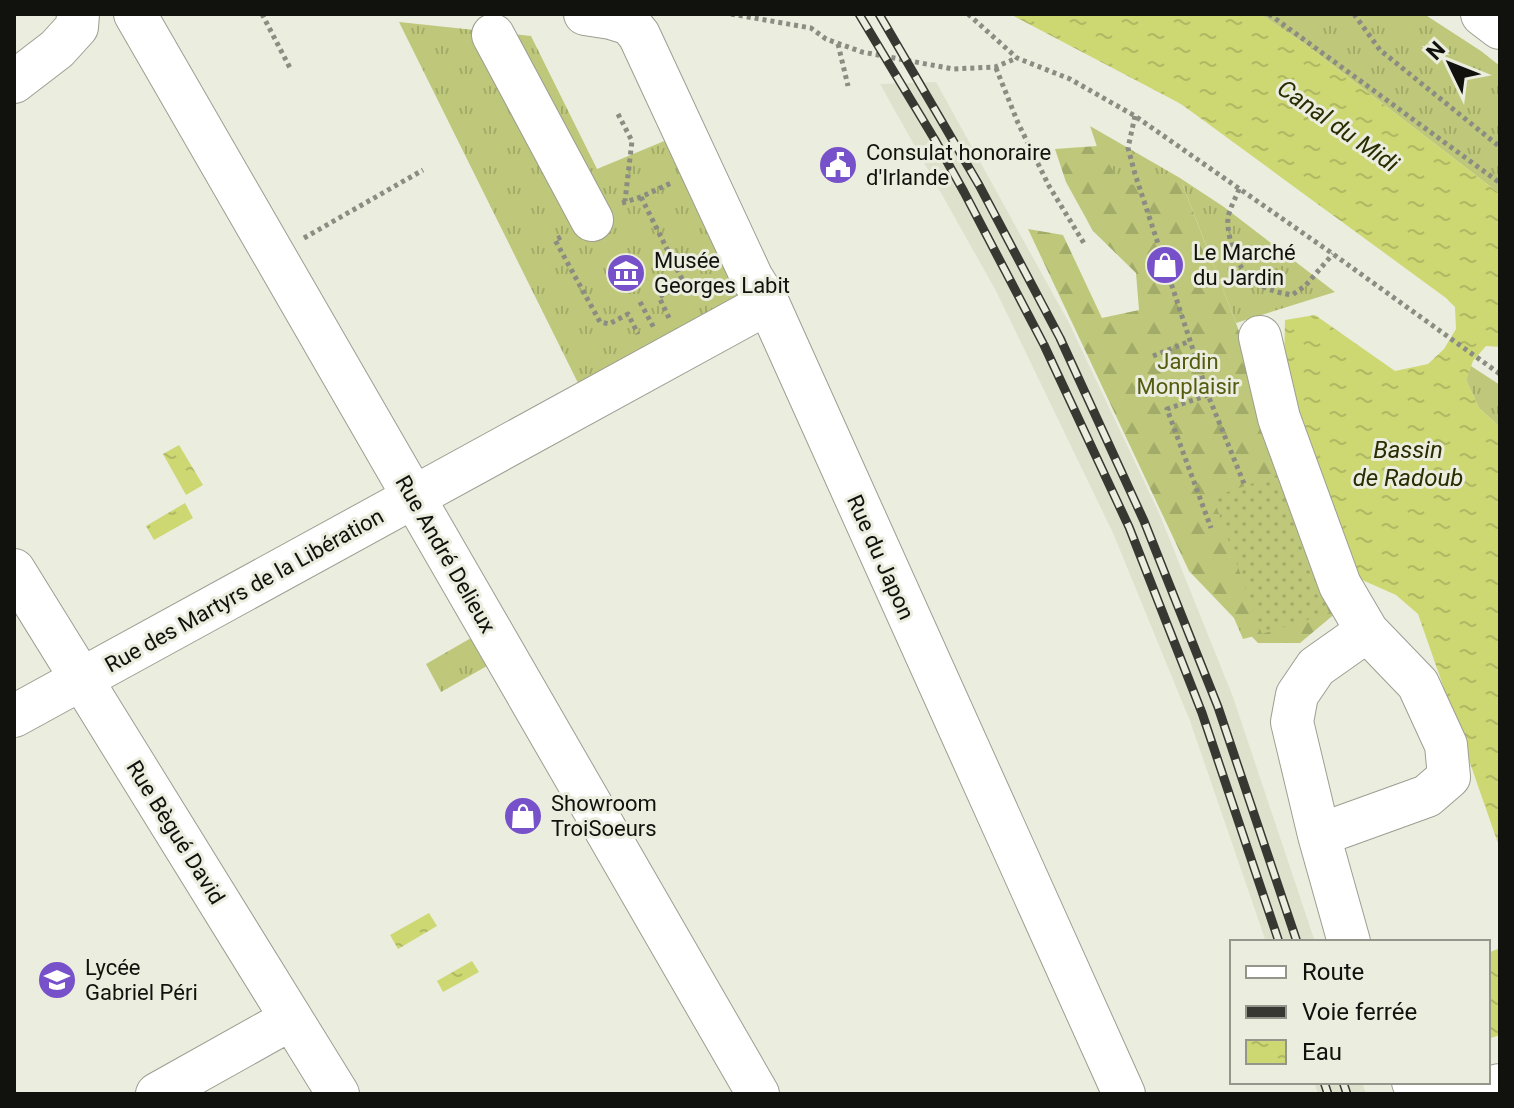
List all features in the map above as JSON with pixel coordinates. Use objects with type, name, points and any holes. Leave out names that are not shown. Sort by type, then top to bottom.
[{"type":"street","points":[[14,82],[57,49],[77,27],[78,14]]},
{"type":"street","name":"Rue André Delieux","points":[[135,14],[758,1094]]},
{"type":"street","points":[[585,14],[638,19]]},
{"type":"street","name":"Rue du Japon","points":[[638,19],[639,35],[752,278],[768,303],[1124,1094]]},
{"type":"street","points":[[493,35],[609,210]]},
{"type":"street","name":"Rue des Martyrs de la Libération","points":[[14,716],[768,303]]},
{"type":"street","points":[[1260,337],[1279,418],[1340,585],[1367,631],[1418,684],[1446,745],[1449,777],[1427,796],[1319,835]]},
{"type":"street","name":"Rue Bègué David","points":[[14,570],[338,1094]]},
{"type":"street","points":[[1348,940],[1292,722],[1297,695],[1316,667],[1367,631]]},
{"type":"street","points":[[157,1094],[291,1019]]},
{"type":"street","points":[[1462,1094],[1500,1085]]},
{"type":"path","points":[[262,14],[290,68]]},
{"type":"path","points":[[731,14],[811,28],[826,39],[862,52],[953,69],[995,67],[1017,58]]},
{"type":"path","points":[[968,14],[1017,58],[1070,79],[1135,116],[1500,374]]},
{"type":"path","points":[[1269,14],[1500,183]]},
{"type":"path","points":[[1354,14],[1380,50],[1500,147]]},
{"type":"path","points":[[838,44],[848,86]]},
{"type":"path","points":[[995,67],[1049,186],[1085,245]]},
{"type":"path","points":[[618,114],[632,141],[609,210],[555,240],[600,322],[609,324],[628,314],[641,340]]},
{"type":"path","points":[[1135,116],[1128,148],[1135,174],[1208,395],[1245,486]]},
{"type":"path","points":[[294,244],[423,170]]},
{"type":"path","points":[[672,324],[659,297],[684,283],[641,197],[674,181]]},
{"type":"path","points":[[1239,189],[1228,219],[1231,242],[1238,265],[1252,281],[1270,291],[1292,295],[1305,286],[1333,254]]},
{"type":"path","points":[[640,302],[657,333]]},
{"type":"path","points":[[1153,356],[1190,341]]},
{"type":"path","points":[[1208,395],[1167,409],[1211,528]]},
{"type":"shaded area","points":[[936,82],[1069,323],[1159,513],[1233,697],[1314,940],[1265,940],[1190,721],[1113,533],[996,291],[880,84]]},
{"type":"shaded area","points":[[1315,1084],[1363,1084],[1366,1094],[1318,1094]]},
{"type":"green space","points":[[1260,14],[1424,14],[1481,51],[1500,66],[1500,194],[1305,44]]},
{"type":"green space","points":[[399,22],[531,36],[597,169],[669,139],[740,299],[579,385]]},
{"type":"green space","name":"Jardin Monplaisir","points":[[1090,126],[1224,207],[1335,292],[1236,323],[1182,183],[1262,634],[1243,639],[1116,342],[1157,324]]},
{"type":"green space","points":[[1097,146],[1122,184],[1137,185],[1180,178],[1325,567],[1337,612],[1300,643],[1258,643],[1189,571],[1028,229],[1063,235],[1102,318],[1139,310],[1136,273],[1093,231],[1066,182],[1055,149]]},
{"type":"green space","points":[[1471,366],[1500,385],[1500,427],[1479,408],[1466,380]]},
{"type":"green space","points":[[1280,474],[1329,613],[1262,634],[1213,497]]},
{"type":"green space","points":[[471,638],[487,666],[441,692],[426,664]]},
{"type":"water","points":[[1010,14],[1260,14],[1305,44],[1500,194],[1500,347],[1486,346],[1473,361],[1466,380],[1479,408],[1500,427],[1500,849],[1418,614],[1396,595],[1360,579],[1349,569],[1291,411],[1284,364],[1285,320],[1315,315],[1395,371],[1428,364],[1444,349],[1456,329],[1455,307],[1181,104]]},
{"type":"water","points":[[179,445],[203,485],[186,495],[163,454]]},
{"type":"water","points":[[185,503],[193,518],[154,540],[146,526]]},
{"type":"water","points":[[429,913],[437,926],[398,949],[390,935]]},
{"type":"water","points":[[1500,948],[1500,1035],[1490,1038],[1490,952]]},
{"type":"water","points":[[472,961],[479,972],[443,992],[437,981]]},
{"type":"railway","points":[[859,14],[964,192],[1044,345],[1129,527],[1202,713],[1278,940]]},
{"type":"railway","points":[[879,14],[979,185],[1060,338],[1144,521],[1218,707],[1296,940]]},
{"type":"railway","points":[[1325,1084],[1328,1094]]},
{"type":"railway","points":[[1344,1084],[1347,1094]]},
{"type":"place","name":"Consulat honoraire d'Irlande","points":[[838,165]]},
{"type":"place","name":"Le Marché du Jardin","points":[[1165,265]]},
{"type":"place","name":"Musée Georges Labit","points":[[626,273]]},
{"type":"place","name":"Showroom TroiSoeurs","points":[[523,816]]},
{"type":"place","name":"Lycée Gabriel Péri","points":[[57,980]]},
{"type":"water label","name":"Canal du Midi","points":[[1338,126]]},
{"type":"water label","name":"Bassin de Radoub","points":[[1408,464]]}]
